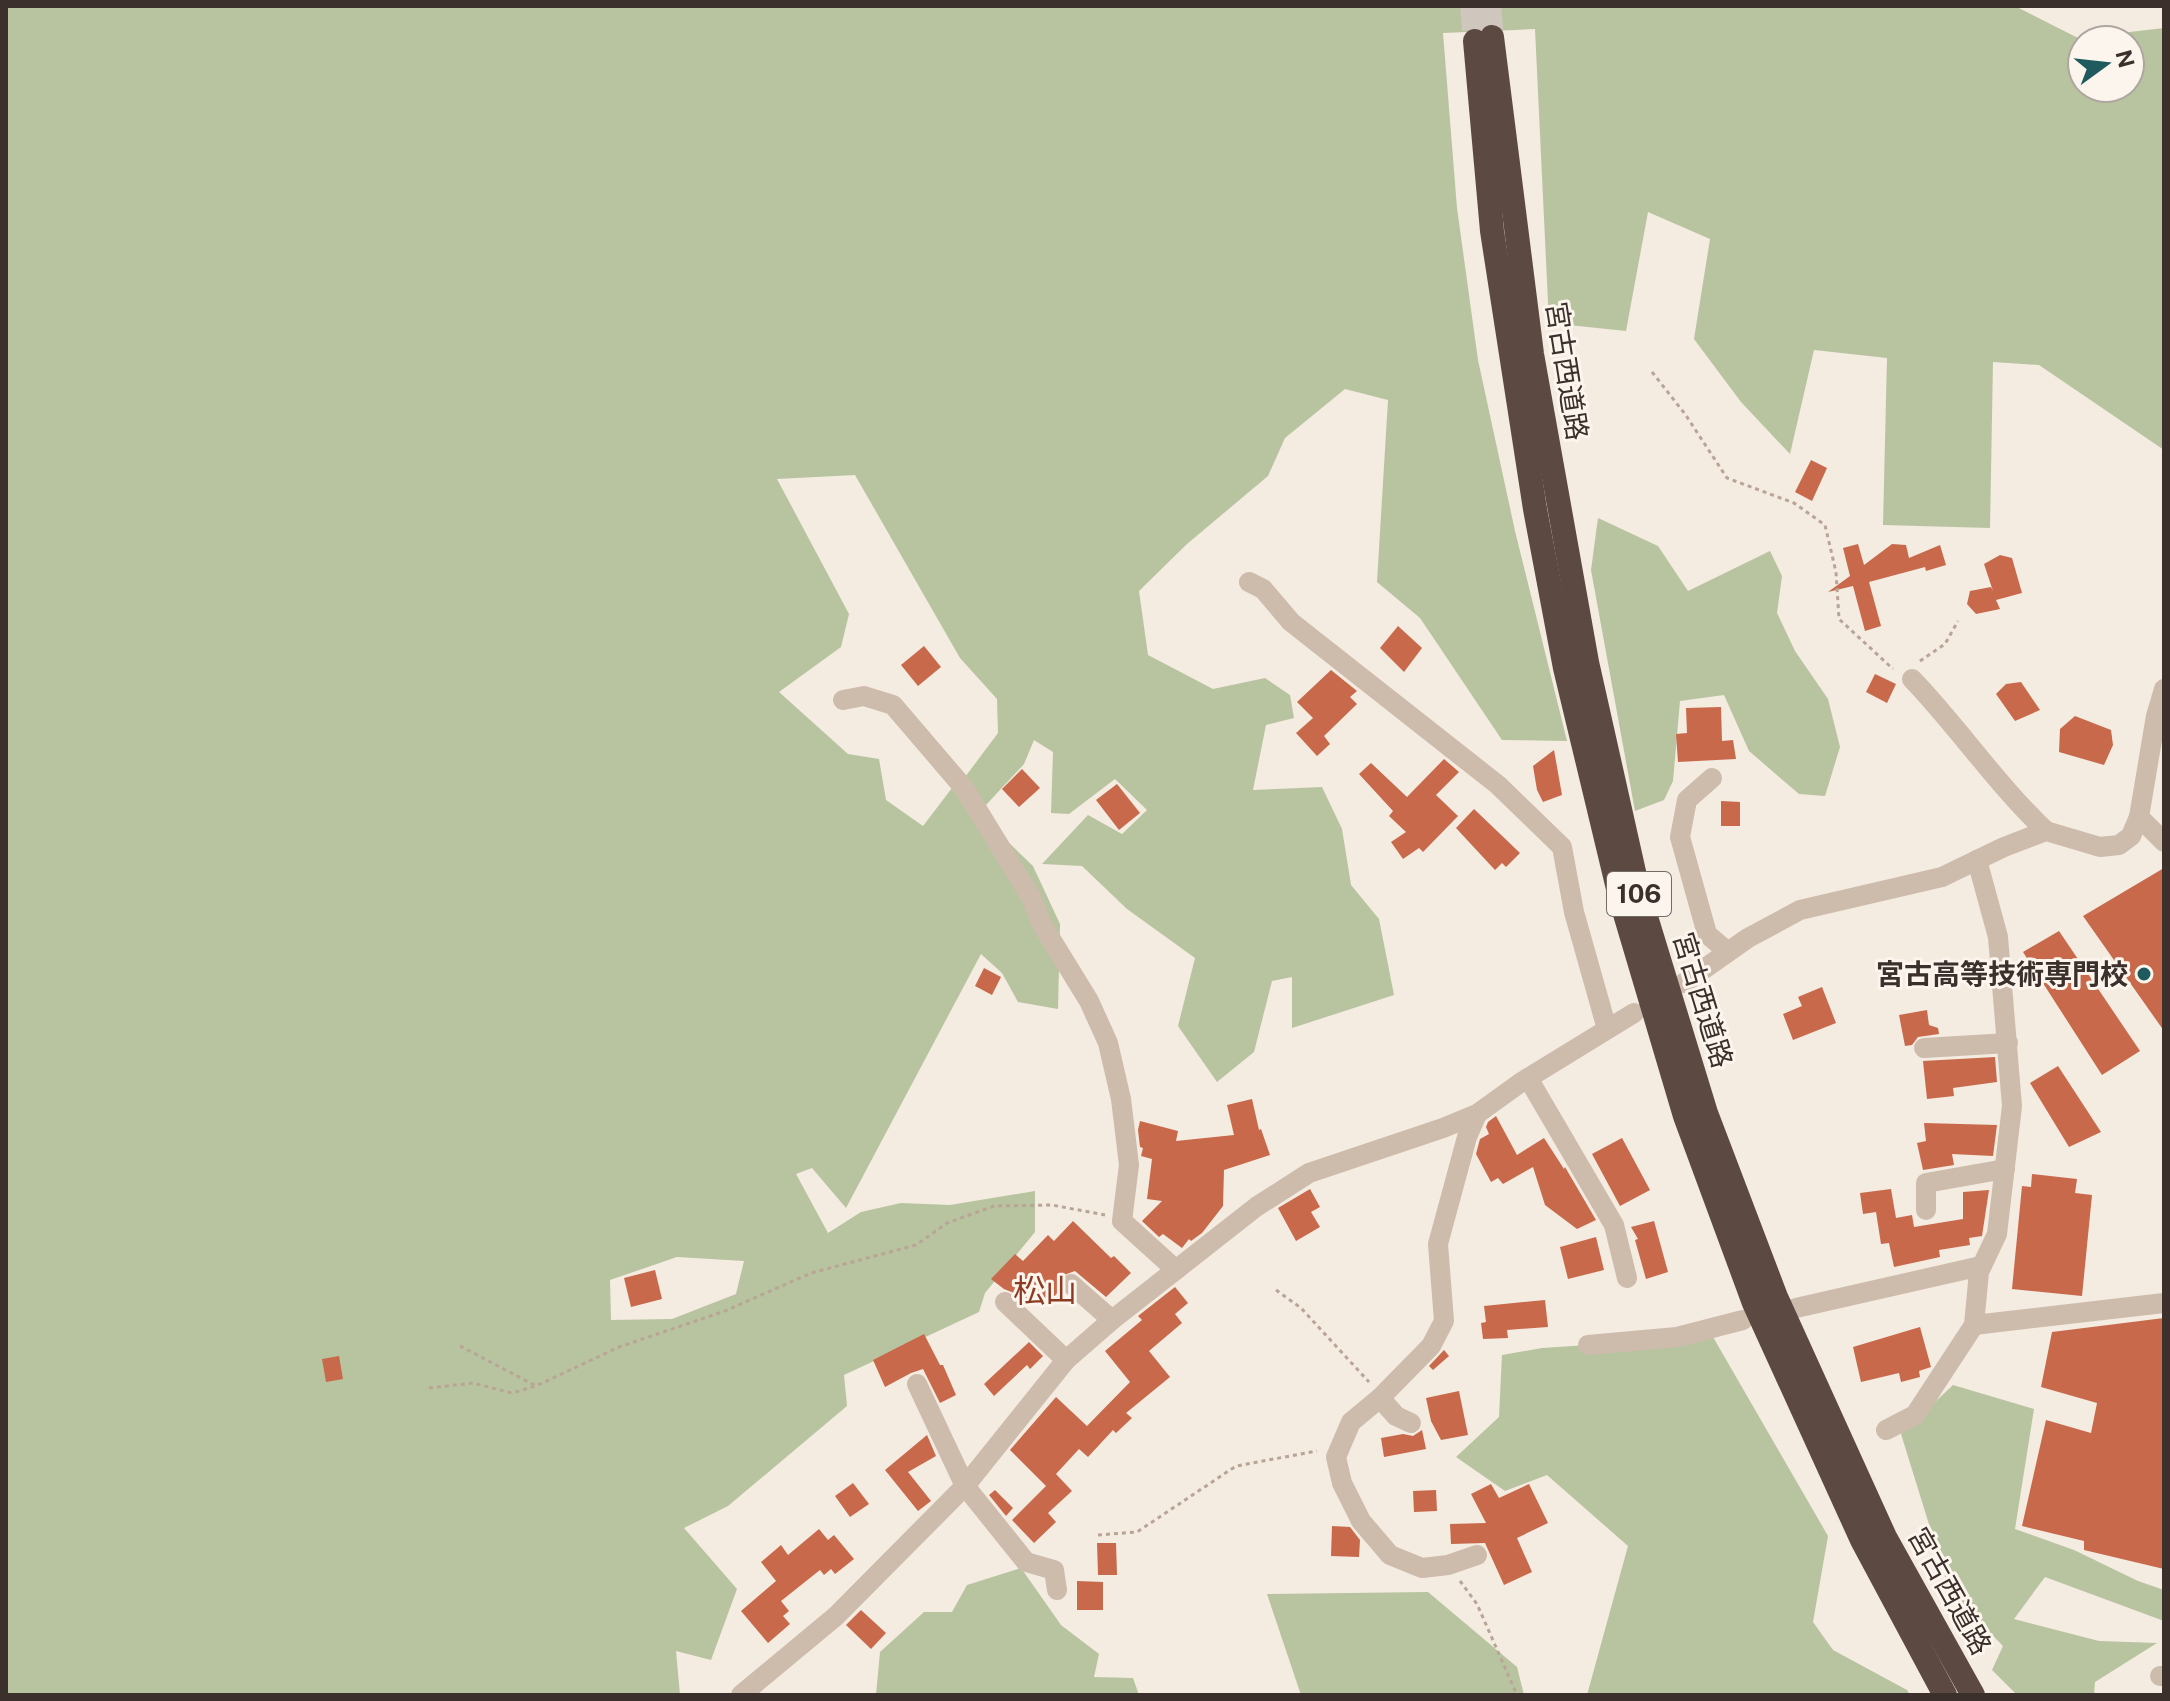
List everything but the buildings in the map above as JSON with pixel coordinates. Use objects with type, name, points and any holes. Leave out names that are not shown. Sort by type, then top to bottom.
[{"type":"highway","name":"宮古西道路","points":[[1945,1695],[1862,1540],[1754,1303],[1685,1116],[1620,897],[1565,668],[1535,509],[1492,231],[1483,39],[1537,382],[1587,662],[1639,894],[1706,1113],[1776,1297],[1885,1537],[1973,1695]]},
{"type":"street","points":[[1249,582],[1263,589],[1291,622],[1498,785],[1562,847],[1574,912],[1607,1029]]},
{"type":"street","points":[[1912,679],[1943,711],[2025,812],[2046,831],[2100,847],[2119,845],[2131,836],[2139,817],[2156,716],[2164,689]]},
{"type":"street","points":[[843,700],[864,696],[893,705],[964,788],[1032,899],[1041,923],[1089,1001],[1108,1043],[1121,1099],[1129,1165],[1122,1221],[1176,1270]]},
{"type":"street","points":[[1712,778],[1687,800],[1680,837],[1707,934],[1728,952]]},
{"type":"street","points":[[2139,817],[2164,842]]},
{"type":"street","points":[[1684,983],[1748,938],[1800,910],[1942,877],[2046,831]]},
{"type":"street","points":[[1886,1430],[1915,1415],[1974,1325],[1981,1266],[1997,1234],[2012,1106],[1998,937],[1977,860]]},
{"type":"street","points":[[741,1695],[836,1616],[965,1486],[1066,1360],[1256,1207],[1309,1173],[1477,1114],[1528,1078],[1634,1013]]},
{"type":"street","points":[[1924,1048],[2008,1043]]},
{"type":"street","points":[[1528,1078],[1614,1225],[1627,1278]]},
{"type":"street","points":[[1477,1114],[1467,1137],[1438,1244],[1444,1321],[1431,1346],[1380,1398],[1351,1422],[1336,1457],[1342,1483],[1361,1521],[1390,1555],[1422,1568],[1448,1565],[1477,1555]]},
{"type":"street","points":[[1926,1210],[1926,1183],[2005,1169]]},
{"type":"street","points":[[1796,1308],[1981,1266]]},
{"type":"street","points":[[1071,1284],[1112,1320]]},
{"type":"street","points":[[1005,1302],[1066,1360]]},
{"type":"street","points":[[1974,1325],[2164,1303]]},
{"type":"street","points":[[1588,1345],[1677,1337],[1743,1320]]},
{"type":"street","points":[[917,1384],[965,1486],[1026,1562],[1054,1570],[1057,1590]]},
{"type":"street","points":[[1380,1398],[1396,1416],[1411,1423]]},
{"type":"path","points":[[1652,372],[1685,414],[1727,478],[1794,503],[1825,525],[1836,572],[1839,619],[1897,672],[1912,679],[1913,667],[1945,644],[1958,621]]},
{"type":"path","points":[[429,1388],[473,1383],[512,1393],[536,1386],[619,1347],[725,1311],[811,1273],[916,1245],[947,1223],[994,1206],[1052,1205],[1090,1211],[1122,1221]]},
{"type":"path","points":[[1276,1290],[1301,1308],[1363,1374],[1380,1398]]},
{"type":"path","points":[[460,1346],[536,1386]]},
{"type":"path","points":[[1098,1535],[1137,1532],[1236,1466],[1341,1446]]},
{"type":"path","points":[[1448,1565],[1477,1604],[1517,1695]]},
{"type":"green space","points":[[6,6],[2015,6],[2066,32],[2066,104],[2146,104],[2146,30],[2164,28],[2164,450],[2039,365],[1993,362],[1990,528],[1883,525],[1887,358],[1814,350],[1790,454],[1741,402],[1694,339],[1710,239],[1648,212],[1626,331],[1549,323],[1535,29],[1443,33],[1457,208],[1478,360],[1515,531],[1567,741],[1502,740],[1420,618],[1377,582],[1388,400],[1345,389],[1285,438],[1268,476],[1187,544],[1139,591],[1148,655],[1213,689],[1265,678],[1290,695],[1294,718],[1266,725],[1253,790],[1322,787],[1342,829],[1351,885],[1379,919],[1394,995],[1292,1028],[1292,977],[1272,981],[1254,1052],[1217,1082],[1178,1026],[1195,958],[1127,909],[1082,866],[1042,864],[1088,815],[1122,834],[1147,810],[1115,779],[1069,814],[1051,813],[1053,752],[1034,740],[1024,764],[986,805],[965,777],[998,733],[997,699],[960,658],[855,475],[777,479],[849,614],[841,647],[779,692],[848,754],[879,759],[886,800],[923,826],[952,788],[1033,866],[1060,924],[1058,1009],[1018,1002],[1002,973],[981,954],[846,1208],[812,1168],[796,1174],[828,1233],[861,1212],[901,1203],[950,1205],[1035,1191],[1035,1232],[985,1293],[979,1312],[844,1375],[847,1406],[728,1506],[684,1528],[737,1589],[711,1660],[676,1651],[680,1695],[6,1695]],"holes":[[[677,1257],[744,1261],[736,1294],[672,1319],[611,1320],[610,1280]]]},
{"type":"green space","points":[[1598,518],[1658,546],[1688,591],[1770,551],[1782,576],[1777,613],[1795,651],[1828,699],[1840,747],[1825,796],[1799,794],[1749,751],[1724,695],[1680,701],[1673,781],[1664,800],[1635,811],[1591,570]]},
{"type":"green space","points":[[1713,1337],[1828,1536],[1813,1622],[1833,1650],[1907,1690],[1910,1695],[1587,1695],[1628,1546],[1547,1475],[1505,1491],[1456,1457],[1499,1417],[1502,1355],[1542,1348]]},
{"type":"green space","points":[[1953,1385],[2034,1409],[2015,1529],[2074,1550],[2164,1590],[2164,1621],[2045,1577],[2014,1619],[2099,1641],[2157,1643],[2095,1682],[2094,1695],[2017,1695],[1992,1670],[2003,1646],[1950,1592],[1901,1434]]},
{"type":"green space","points":[[1021,1568],[1061,1625],[1099,1654],[1094,1677],[1133,1678],[1139,1695],[876,1695],[880,1652],[924,1612],[952,1612],[967,1585]]},
{"type":"green space","points":[[1428,1592],[1517,1667],[1524,1695],[1301,1695],[1267,1594]]},
{"type":"tunnel","points":[[1472,6],[1475,41]]},
{"type":"tunnel","points":[[1489,6],[1492,37]]},
{"type":"place","name":"宮古高等技術専門校","points":[[2144,974]]},
{"type":"district","name":"松山","points":[[1045,1291]]}]
